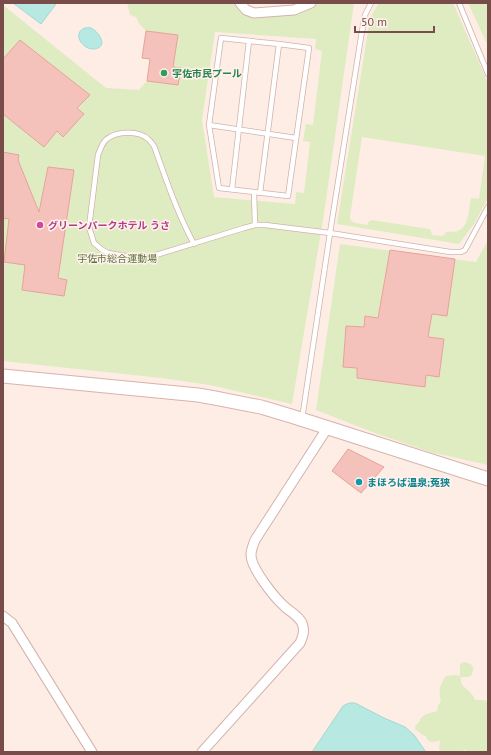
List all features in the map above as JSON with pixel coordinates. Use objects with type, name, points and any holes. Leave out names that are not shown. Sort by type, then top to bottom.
[{"type":"street","points":[[240,3],[246,10],[254,13],[294,10],[311,3]]},
{"type":"street","points":[[3,376],[181,393],[261,407],[488,479]]},
{"type":"street","points":[[202,752],[295,649],[303,636],[304,631],[302,623],[298,617],[284,607],[267,587],[252,560],[251,551],[255,540],[328,427]]},
{"type":"street","points":[[3,616],[12,623],[92,752]]},
{"type":"lane","points":[[302,419],[361,37],[365,15],[370,3]]},
{"type":"lane","points":[[459,3],[488,74]]},
{"type":"lane","points":[[221,38],[279,44],[309,48],[288,196],[219,188],[209,125],[221,38]]},
{"type":"lane","points":[[232,189],[249,41]]},
{"type":"lane","points":[[260,193],[279,44]]},
{"type":"lane","points":[[209,125],[296,138]]},
{"type":"lane","points":[[194,244],[187,232],[154,146],[149,139],[141,135],[129,133],[118,133],[109,137],[102,144],[98,155],[89,227],[94,243],[100,249],[108,253],[143,259],[194,244],[255,225],[270,225],[450,252],[462,252],[465,250],[488,207]]},
{"type":"lane","points":[[254,192],[255,225]]},
{"type":"green space","name":"宇佐市総合運動場","points":[[127,3],[233,3],[245,13],[296,13],[321,3],[354,3],[324,214],[292,404],[210,385],[161,378],[3,361],[3,5],[106,88],[139,90],[147,81],[150,59],[142,58],[146,31],[140,25],[136,17],[130,15]],"holes":[[[215,32],[316,39],[315,49],[322,51],[313,125],[306,124],[303,141],[310,142],[304,193],[296,192],[295,204],[214,197],[202,120]]]},
{"type":"green space","points":[[379,3],[453,3],[488,83],[488,198],[474,224],[459,244],[337,224],[370,18]],"holes":[[[362,137],[485,156],[479,199],[471,198],[466,223],[458,231],[447,232],[443,236],[432,235],[429,229],[372,220],[369,221],[367,225],[351,221],[350,217]]]},
{"type":"green space","points":[[468,3],[488,3],[488,46]]},
{"type":"green space","points":[[488,240],[488,465],[430,452],[316,410],[340,244],[476,262]]},
{"type":"green space","points":[[465,662],[472,665],[473,671],[471,676],[460,677],[462,685],[475,700],[488,701],[488,752],[468,752],[464,749],[463,752],[440,752],[440,740],[430,742],[426,736],[415,729],[415,726],[423,716],[437,711],[441,701],[440,688],[444,679],[446,676],[460,676],[460,664]]},
{"type":"water","points":[[13,3],[55,3],[56,4],[41,24]]},
{"type":"water","points":[[85,28],[90,28],[96,32],[102,41],[101,46],[93,49],[84,46],[79,38],[79,34]]},
{"type":"water","points":[[349,703],[355,703],[405,727],[414,735],[426,752],[312,752],[343,706]]},
{"type":"building","points":[[146,31],[178,35],[173,67],[181,68],[178,85],[147,81],[150,59],[142,58]]},
{"type":"building","points":[[20,40],[90,95],[77,108],[84,114],[63,137],[57,131],[44,147],[3,114],[3,59]]},
{"type":"building","name":"グリーンパークホテル うさ","points":[[3,152],[19,155],[18,160],[39,212],[48,167],[74,170],[58,278],[67,280],[64,296],[22,290],[25,265],[4,262],[9,219],[3,218]]},
{"type":"building","points":[[390,250],[455,259],[447,316],[432,314],[428,337],[444,339],[439,377],[426,375],[425,387],[357,378],[357,368],[343,367],[346,326],[364,327],[365,316],[378,318]]},
{"type":"building","name":"まほろば温泉;菟狭","points":[[348,449],[384,467],[361,493],[332,471]]},
{"type":"place","name":"宇佐市民プール","points":[[164,73]]},
{"type":"place","name":"グリーンパークホテル うさ","points":[[40,225]]},
{"type":"place","name":"まほろば温泉;菟狭","points":[[359,482]]}]
